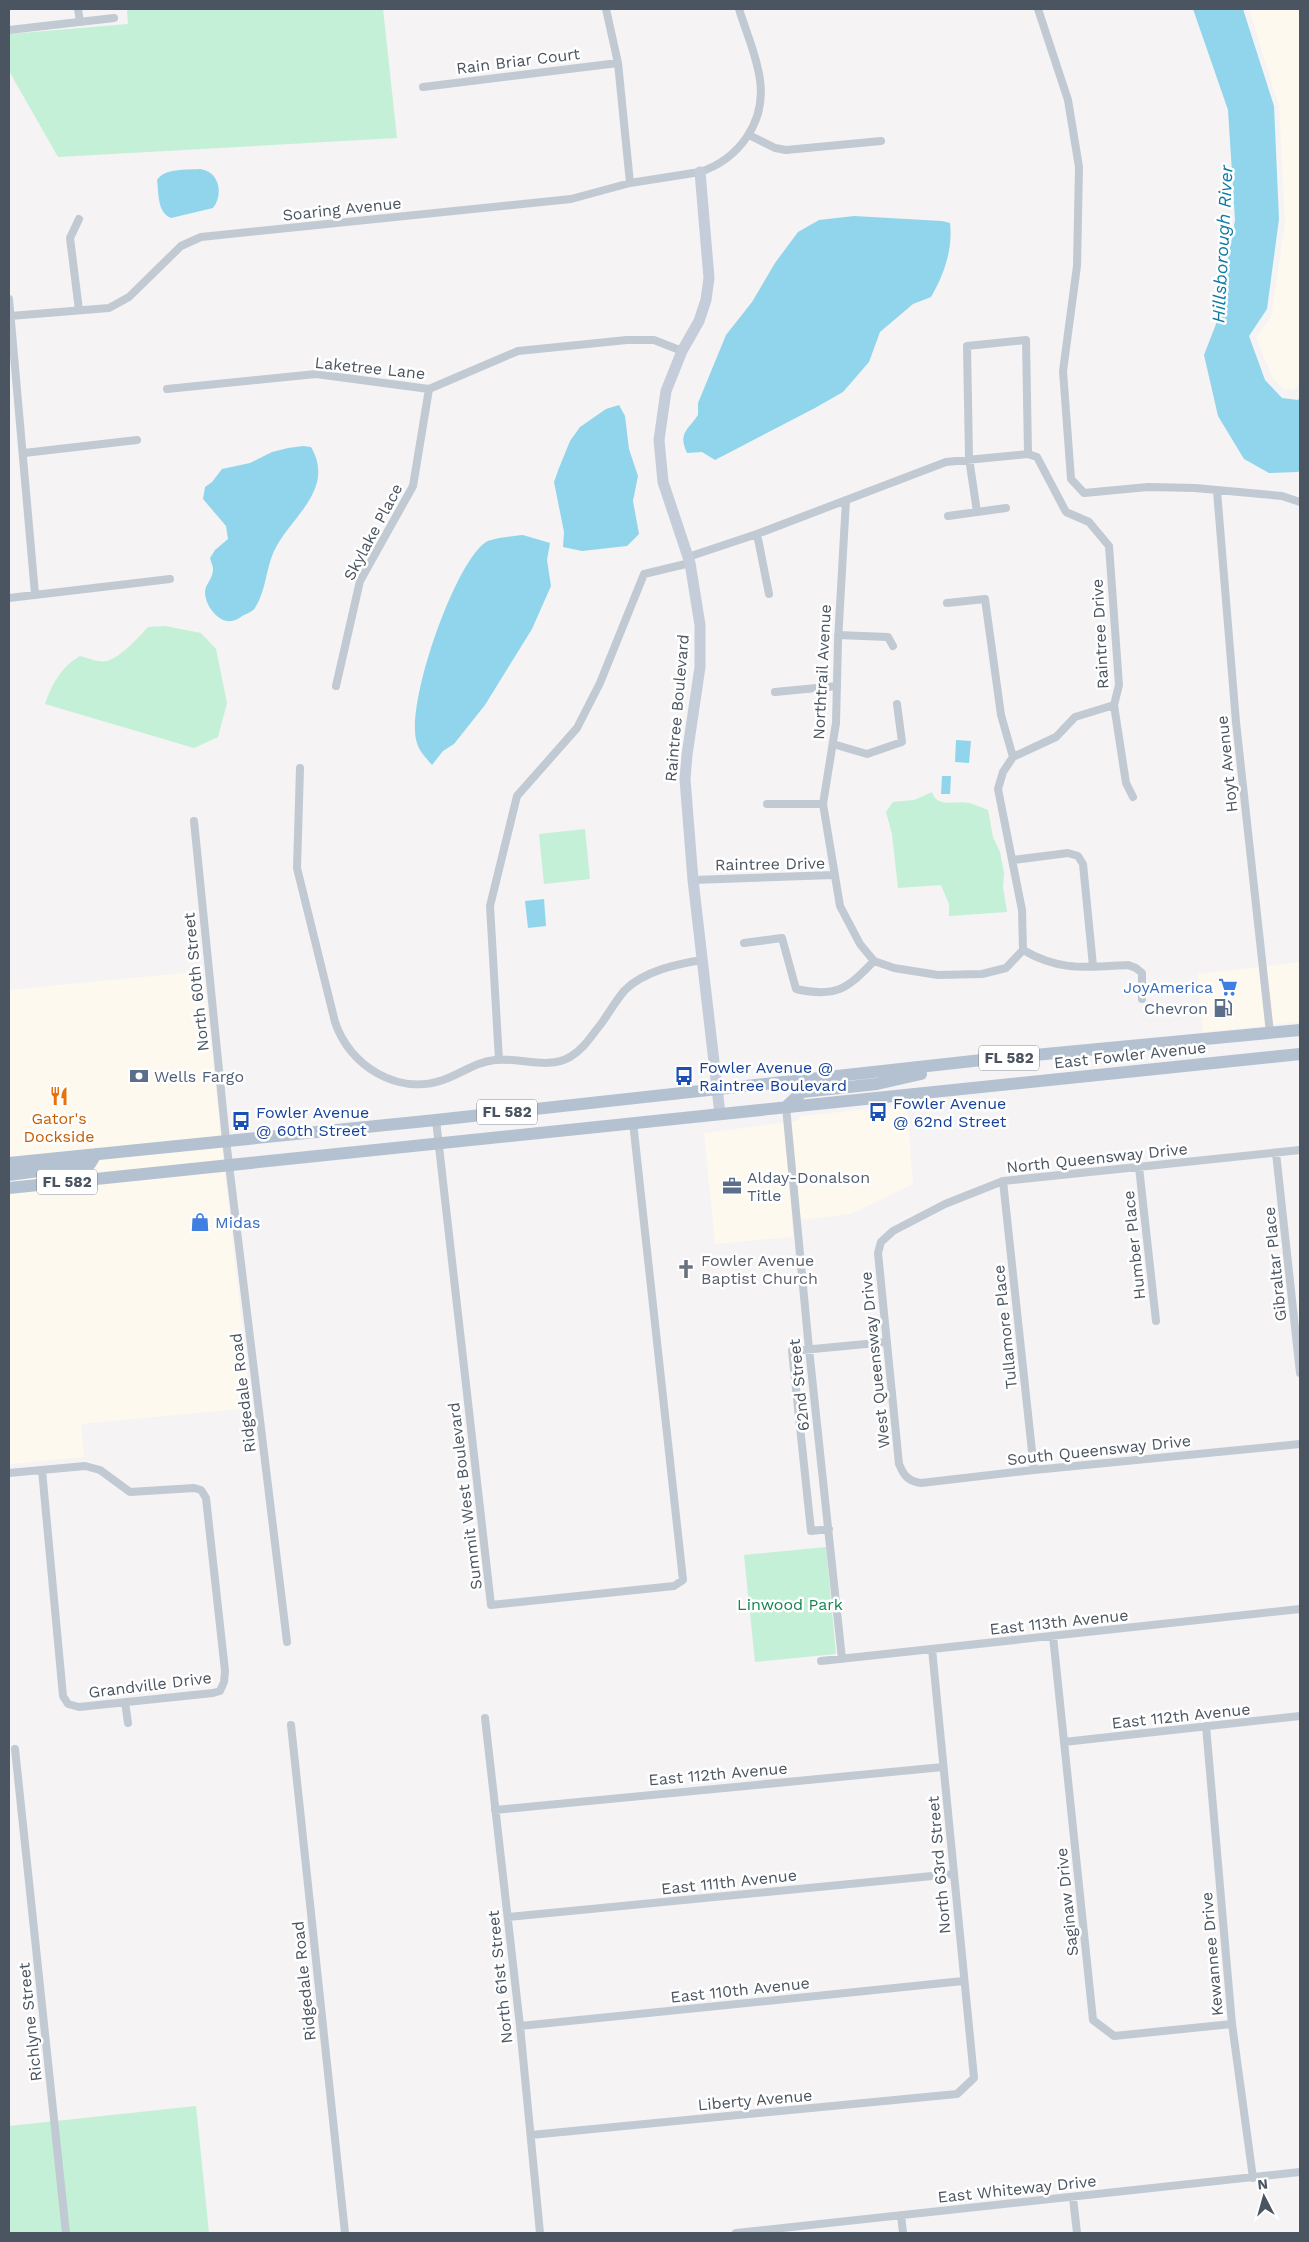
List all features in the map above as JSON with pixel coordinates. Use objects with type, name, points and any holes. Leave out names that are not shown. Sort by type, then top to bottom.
[{"type":"main road","name":"East Fowler Avenue","points":[[9,1163],[436,1120],[982,1060],[1300,1030]]},
{"type":"main road","name":"East Fowler Avenue","points":[[9,1188],[1300,1054]]},
{"type":"main road","points":[[786,1107],[802,1092],[877,1084],[982,1060]]},
{"type":"main road","points":[[9,1175],[90,1164],[96,1154]]},
{"type":"street","points":[[78,9],[80,22]]},
{"type":"street","points":[[606,9],[618,63],[630,183]]},
{"type":"street","points":[[700,172],[710,169],[728,157],[749,135],[759,109],[761,82],[739,9]]},
{"type":"street","points":[[1038,9],[1068,100],[1079,168],[1077,266],[1063,371],[1071,479],[1084,493],[1148,487],[1195,488],[1282,496],[1300,502]]},
{"type":"street","points":[[9,30],[114,18]]},
{"type":"street","name":"Rain Briar Court","points":[[422,87],[618,63]]},
{"type":"street","points":[[749,135],[775,148],[786,150],[881,141]]},
{"type":"street","name":"Soaring Avenue","points":[[10,316],[109,308],[128,297],[181,246],[201,238],[571,199],[630,183],[700,172]]},
{"type":"street","name":"Raintree Boulevard","points":[[700,172],[709,278],[706,300],[699,321],[682,351],[666,391],[659,440],[663,482],[689,560],[700,625],[700,667],[688,745],[685,779],[693,880],[720,1114]]},
{"type":"street","points":[[78,310],[70,238],[80,219]]},
{"type":"street","points":[[9,299],[35,594]]},
{"type":"street","name":"Laketree Lane","points":[[166,389],[316,374],[429,389],[518,351],[627,340],[654,340],[682,351]]},
{"type":"street","points":[[499,1060],[490,906],[517,796],[577,728],[600,683],[644,574],[689,560],[946,462],[969,458],[1028,454],[1026,340],[967,346],[969,458],[977,512]]},
{"type":"street","name":"Skylake Place","points":[[336,686],[360,581],[413,486],[429,389]]},
{"type":"street","points":[[24,453],[138,440]]},
{"type":"street","name":"Raintree Drive","points":[[1013,757],[1056,737],[1075,717],[1114,705],[1119,685],[1109,546],[1089,522],[1066,512],[1037,457],[1028,454]]},
{"type":"street","name":"Hoyt Avenue","points":[[1217,491],[1236,722],[1270,1033]]},
{"type":"street","name":"Northtrail Avenue","points":[[833,875],[823,804],[836,723],[838,635],[846,500]]},
{"type":"street","points":[[948,516],[1006,508]]},
{"type":"street","points":[[757,534],[769,594]]},
{"type":"street","points":[[9,598],[170,580]]},
{"type":"street","points":[[744,943],[782,938],[796,989],[815,993],[842,990],[856,980],[874,961],[894,968],[938,975],[982,974],[1006,968],[1023,950],[1022,910],[998,789],[1003,772],[1013,757],[1001,715],[986,599],[947,603]]},
{"type":"street","points":[[838,635],[888,637],[893,646]]},
{"type":"street","points":[[775,692],[837,686]]},
{"type":"street","points":[[832,744],[867,754],[902,742],[897,704]]},
{"type":"street","points":[[1114,705],[1126,783],[1133,797]]},
{"type":"street","points":[[300,768],[297,868],[335,1022],[349,1050],[364,1066],[389,1079],[407,1084],[430,1084],[442,1081],[479,1063],[499,1060],[548,1063],[568,1058],[580,1051],[626,989],[649,974],[702,960]]},
{"type":"street","points":[[767,804],[823,804]]},
{"type":"street","name":"North 60th Street","points":[[194,820],[226,1140]]},
{"type":"street","points":[[1012,860],[1068,853],[1078,856],[1083,864],[1093,966]]},
{"type":"street","name":"Raintree Drive","points":[[693,880],[833,875],[840,906],[860,944],[874,961]]},
{"type":"street","points":[[1023,950],[1040,960],[1060,966],[1128,965],[1136,968],[1142,974],[1142,999]]},
{"type":"street","name":"62nd Street","points":[[786,1107],[809,1349],[842,1659]]},
{"type":"street","name":"Summit West Boulevard","points":[[436,1120],[491,1605],[674,1586],[683,1580],[633,1122]]},
{"type":"street","name":"Ridgedale Road","points":[[226,1140],[287,1642]]},
{"type":"street","name":"North Queensway Drive","points":[[881,1242],[893,1231],[945,1204],[1003,1181],[1300,1150]]},
{"type":"street","name":"Gibraltar Place","points":[[1276,1153],[1300,1373]]},
{"type":"street","name":"Humber Place","points":[[1139,1167],[1156,1321]]},
{"type":"street","name":"Tullamore Place","points":[[1003,1181],[1034,1470]]},
{"type":"street","name":"West Queensway Drive","points":[[881,1242],[878,1253],[899,1464],[903,1475]]},
{"type":"street","points":[[829,1529],[810,1531],[792,1351],[887,1342]]},
{"type":"street","name":"South Queensway Drive","points":[[903,1475],[911,1482],[921,1483],[1300,1444]]},
{"type":"street","name":"Grandville Drive","points":[[9,1473],[85,1466],[100,1470],[130,1492],[140,1493],[194,1488],[201,1490],[206,1498],[225,1671],[224,1682],[220,1690],[214,1693],[79,1707],[68,1704],[63,1696],[42,1470]]},
{"type":"street","name":"East 113th Avenue","points":[[821,1661],[1300,1609]]},
{"type":"street","name":"Saginaw Drive","points":[[1053,1636],[1093,2020],[1114,2036],[1232,2024]]},
{"type":"street","name":"North 63rd Street","points":[[932,1649],[974,2078]]},
{"type":"street","points":[[125,1702],[128,1723]]},
{"type":"street","name":"East 112th Avenue","points":[[1064,1742],[1300,1716]]},
{"type":"street","name":"North 61st Street","points":[[484,1718],[520,2026],[540,2233]]},
{"type":"street","name":"Ridgedale Road","points":[[291,1725],[345,2233]]},
{"type":"street","name":"Kewannee Drive","points":[[1206,1726],[1232,2024],[1252,2178]]},
{"type":"street","name":"Richlyne Street","points":[[15,1749],[66,2233]]},
{"type":"street","name":"East 112th Avenue","points":[[495,1810],[943,1767]]},
{"type":"street","name":"East 111th Avenue","points":[[508,1917],[953,1874]]},
{"type":"street","name":"East 110th Avenue","points":[[520,2026],[964,1981]]},
{"type":"street","name":"Liberty Avenue","points":[[531,2135],[957,2094],[974,2078]]},
{"type":"street","name":"East Whiteway Drive","points":[[736,2233],[777,2231],[901,2215],[1073,2198],[1300,2172]]},
{"type":"street","points":[[1073,2198],[1077,2233]]},
{"type":"street","points":[[901,2215],[903,2233]]},
{"type":"shaded area","points":[[1249,9],[1300,9],[1300,383],[1294,390],[1284,389],[1273,379],[1256,338],[1271,317],[1285,223],[1279,107]]},
{"type":"shaded area","points":[[1300,962],[1300,1022],[1203,1032],[1198,974]]},
{"type":"shaded area","points":[[203,971],[251,1408],[81,1424],[84,1457],[9,1464],[9,990]]},
{"type":"shaded area","points":[[907,1105],[913,1184],[851,1214],[792,1221],[793,1237],[715,1244],[704,1133],[797,1121],[801,1116]]},
{"type":"green space","points":[[127,9],[383,9],[397,138],[58,157],[9,71],[9,34],[128,24]]},
{"type":"green space","points":[[165,626],[201,633],[216,649],[227,703],[218,737],[194,748],[45,704],[58,677],[73,660],[80,656],[97,661],[107,661],[124,651],[148,627]]},
{"type":"green space","points":[[932,792],[934,797],[943,802],[965,802],[988,810],[993,837],[1000,852],[1004,873],[1003,887],[1007,912],[949,916],[949,904],[941,885],[898,888],[892,834],[886,812],[893,802],[914,800]]},
{"type":"green space","points":[[585,829],[590,879],[544,884],[539,834]]},
{"type":"green space","name":"Linwood Park","points":[[826,1547],[836,1654],[755,1662],[744,1555]]},
{"type":"green space","points":[[196,2106],[209,2233],[9,2233],[9,2126]]},
{"type":"water","name":"Hillsborough River","points":[[1193,9],[1243,9],[1274,106],[1279,219],[1267,309],[1249,336],[1265,380],[1282,398],[1298,400],[1300,397],[1300,470],[1298,472],[1269,473],[1244,459],[1218,416],[1204,355],[1216,324],[1235,220],[1228,110]]},
{"type":"water","points":[[200,169],[212,174],[218,184],[218,196],[213,208],[171,218],[166,215],[161,207],[157,180],[165,173]]},
{"type":"water","points":[[854,216],[950,223],[949,252],[940,280],[931,297],[913,304],[880,332],[869,362],[843,392],[715,460],[702,452],[687,453],[683,441],[685,432],[698,415],[698,403],[726,335],[752,302],[775,263],[798,232],[819,220]]},
{"type":"water","points":[[619,405],[625,416],[629,449],[638,476],[633,501],[639,534],[627,546],[582,551],[563,547],[564,532],[554,482],[559,468],[570,441],[580,427],[606,409]]},
{"type":"water","points":[[303,446],[311,447],[317,462],[318,477],[314,490],[308,502],[274,551],[259,601],[255,608],[235,620],[227,621],[221,619],[208,605],[205,591],[213,572],[210,558],[215,550],[228,539],[226,526],[203,499],[205,487],[212,482],[222,469],[250,463],[272,452]]},
{"type":"water","points":[[523,535],[550,543],[547,560],[551,586],[532,629],[485,705],[454,744],[443,751],[432,765],[418,746],[415,725],[418,700],[425,670],[447,606],[460,577],[473,555],[486,542],[498,538]]},
{"type":"water","points":[[956,740],[971,741],[969,763],[955,762]]},
{"type":"water","points":[[942,776],[951,776],[950,794],[941,794]]},
{"type":"water","points":[[544,899],[546,926],[528,928],[525,901]]},
{"type":"place","name":"JoyAmerica","points":[[1228,987]]},
{"type":"place","name":"Chevron","points":[[1223,1008]]},
{"type":"place","name":"Wells Fargo","points":[[139,1076]]},
{"type":"place","name":"Fowler Avenue @ Raintree Boulevard","points":[[684,1076]]},
{"type":"place","name":"Gator's Dockside","points":[[59,1096]]},
{"type":"place","name":"Fowler Avenue @ 62nd Street","points":[[878,1112]]},
{"type":"place","name":"Fowler Avenue @ 60th Street","points":[[241,1121]]},
{"type":"place","name":"Alday-Donalson Title","points":[[732,1186]]},
{"type":"place","name":"Midas","points":[[200,1222]]},
{"type":"place","name":"Fowler Avenue Baptist Church","points":[[686,1269]]}]
